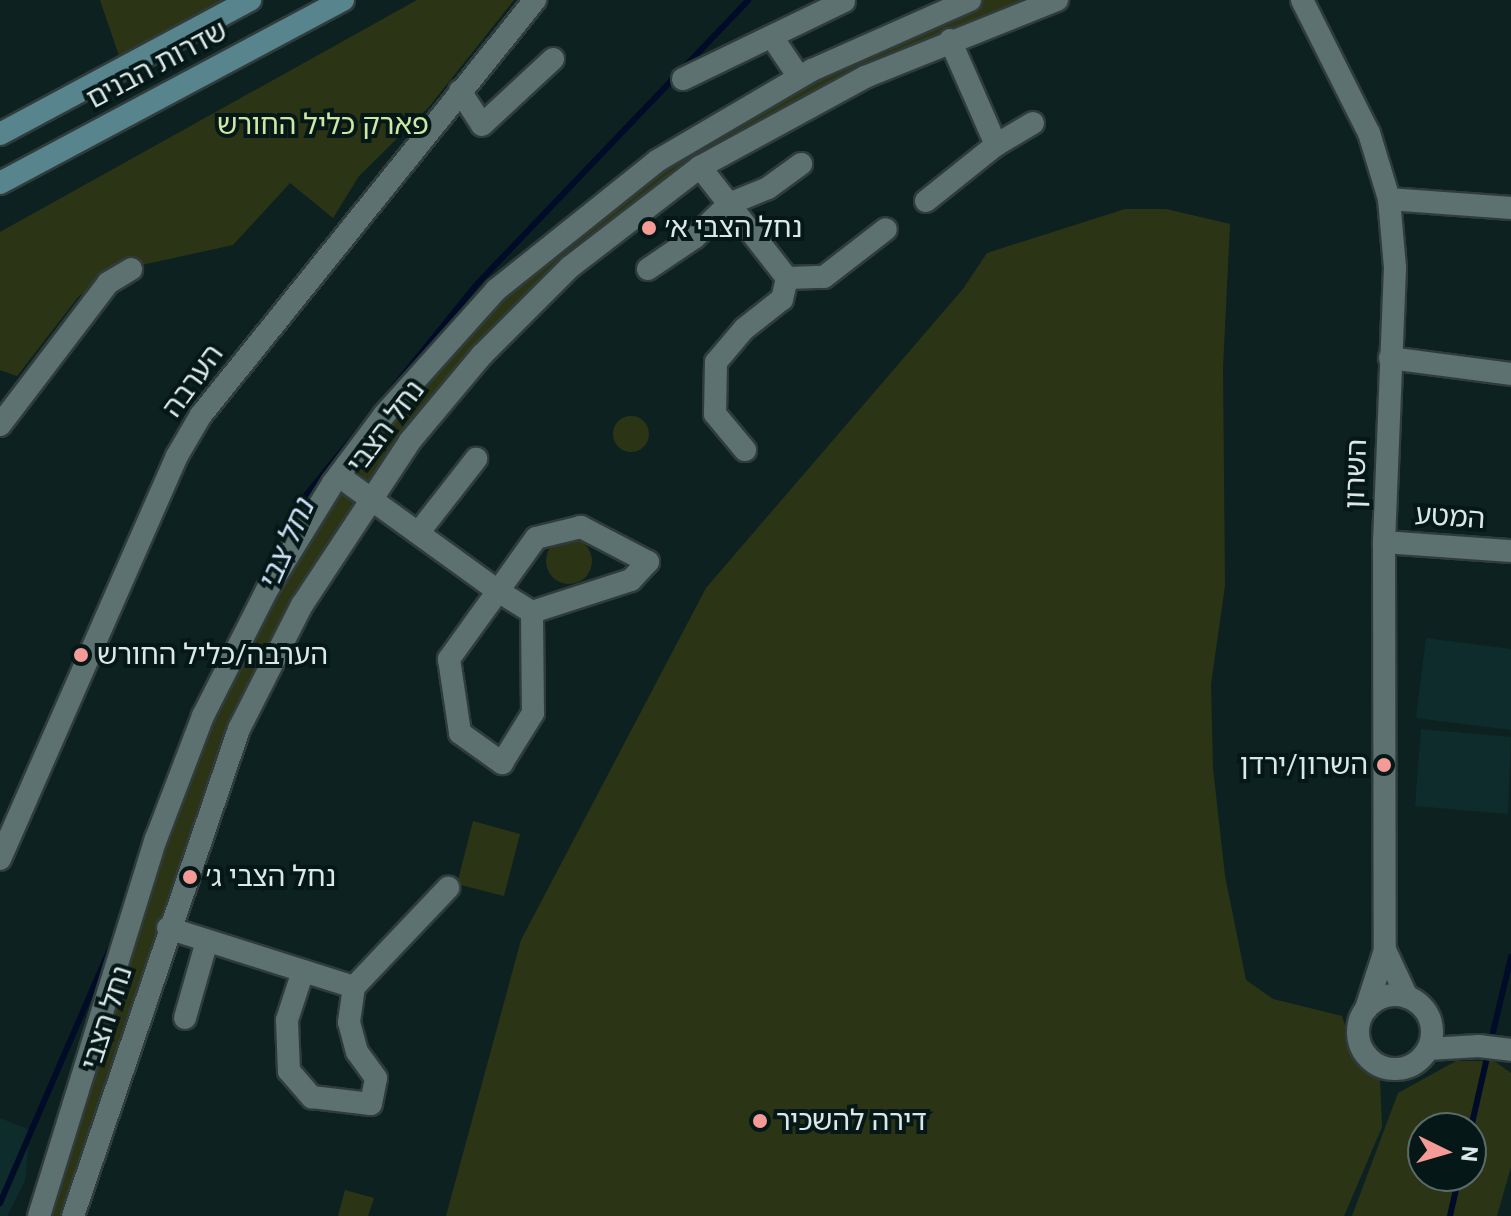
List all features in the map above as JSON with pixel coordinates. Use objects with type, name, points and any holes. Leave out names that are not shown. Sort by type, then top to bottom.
[{"type":"main road","name":"שדרות הבנים","points":[[0,134],[250,0]]},
{"type":"main road","name":"שדרות הבנים","points":[[0,183],[343,0]]},
{"type":"street","name":"הערבה","points":[[0,859],[177,456],[201,415],[535,0]]},
{"type":"street","name":"נחל הצבי","points":[[39,1216],[175,783],[232,653],[339,476],[384,415],[496,290],[692,136],[799,77],[970,0]]},
{"type":"street","name":"נחל הצבי","points":[[73,1216],[168,928],[239,729],[302,605],[370,498],[445,398],[518,317],[570,267],[700,167],[839,90],[950,40],[1057,0]]},
{"type":"street","points":[[683,79],[844,1]]},
{"type":"street","name":"השרון","points":[[1307,5],[1369,133],[1389,199],[1395,268],[1384,542],[1385,950],[1366,1009]]},
{"type":"street","points":[[772,37],[799,77]]},
{"type":"street","points":[[950,40],[996,145]]},
{"type":"street","points":[[460,91],[482,125],[553,59]]},
{"type":"street","points":[[926,201],[996,145],[1033,123]]},
{"type":"street","points":[[648,269],[694,238],[729,204],[768,188],[801,164]]},
{"type":"street","points":[[700,167],[787,278]]},
{"type":"street","points":[[1389,199],[1511,208]]},
{"type":"street","points":[[787,278],[824,277],[886,229]]},
{"type":"street","points":[[0,425],[108,283],[131,269]]},
{"type":"street","points":[[745,450],[715,414],[716,362],[744,329],[782,299],[787,278]]},
{"type":"street","points":[[1390,358],[1511,374]]},
{"type":"street","points":[[419,532],[476,459]]},
{"type":"street","points":[[339,476],[498,591],[532,612],[631,580],[648,562],[581,527],[536,538],[498,591],[449,659],[460,733],[502,763],[533,713],[532,612]]},
{"type":"street","name":"המטע","points":[[1384,542],[1511,551]]},
{"type":"street","points":[[303,971],[287,1020],[289,1071],[312,1097],[371,1104],[376,1078],[357,1052],[349,1022],[354,987],[448,888]]},
{"type":"street","points":[[168,928],[354,987]]},
{"type":"street","points":[[185,1018],[207,941]]},
{"type":"street","name":"השרון","points":[[1385,950],[1407,997]]},
{"type":"street","points":[[1479,1046],[1429,1018],[1407,997],[1386,996],[1366,1009],[1358,1031],[1374,1063],[1408,1067],[1428,1049],[1479,1046],[1511,1050]]},
{"type":"street","points":[[1428,1049],[1429,1018]]},
{"type":"shaded area","points":[[1426,638],[1511,649],[1511,730],[1416,718]]},
{"type":"shaded area","points":[[1421,729],[1511,737],[1508,814],[1415,806]]},
{"type":"shaded area","points":[[0,1118],[30,1130],[25,1181],[7,1216],[0,1216]]},
{"type":"green space","points":[[100,0],[223,0],[119,56]]},
{"type":"green space","name":"פארק כליל החורש","points":[[417,0],[514,0],[428,108],[359,176],[333,218],[290,183],[233,245],[114,271],[79,296],[17,376],[0,370],[0,232]]},
{"type":"green space","points":[[978,0],[1049,0],[933,44],[625,217],[373,486],[350,464],[462,329],[711,128]]},
{"type":"green space","points":[[1125,209],[1166,209],[1230,224],[1223,368],[1225,586],[1211,684],[1213,768],[1225,876],[1246,980],[1273,999],[1342,1016],[1356,1060],[1380,1078],[1382,1127],[1344,1216],[446,1216],[521,940],[706,588],[963,289],[987,253]]},
{"type":"green space","points":[[631,416],[644,421],[649,434],[644,447],[631,452],[618,447],[613,434],[618,421]]},
{"type":"green space","points":[[336,485],[361,502],[253,691],[69,1216],[41,1216],[215,696]]},
{"type":"green space","points":[[569,538],[585,545],[592,561],[585,577],[569,584],[553,577],[546,561],[553,545]]},
{"type":"green space","points":[[473,821],[520,834],[504,896],[457,884]]},
{"type":"green space","points":[[1456,1061],[1494,1061],[1511,1073],[1511,1167],[1497,1216],[1352,1216],[1398,1093]]},
{"type":"green space","points":[[345,1190],[374,1198],[368,1216],[338,1216]]},
{"type":"waterway","name":"נחל צבי","points":[[384,399],[478,283],[748,0]]},
{"type":"waterway","name":"נחל צבי","points":[[289,535],[307,494],[365,423]]},
{"type":"waterway","name":"נחל צבי","points":[[0,1203],[113,942]]},
{"type":"waterway","points":[[1493,1032],[1511,957]]},
{"type":"waterway","points":[[1475,1112],[1486,1062]]},
{"type":"waterway","points":[[1450,1216],[1455,1192]]},
{"type":"place","name":"נחל הצבי א׳","points":[[649,228]]},
{"type":"place","name":"הערבה/כליל החורש","points":[[81,655]]},
{"type":"place","name":"השרון/ירדן","points":[[1384,765]]},
{"type":"place","name":"נחל הצבי ג׳","points":[[190,877]]},
{"type":"place","name":"דירה להשכיר","points":[[760,1121]]}]
